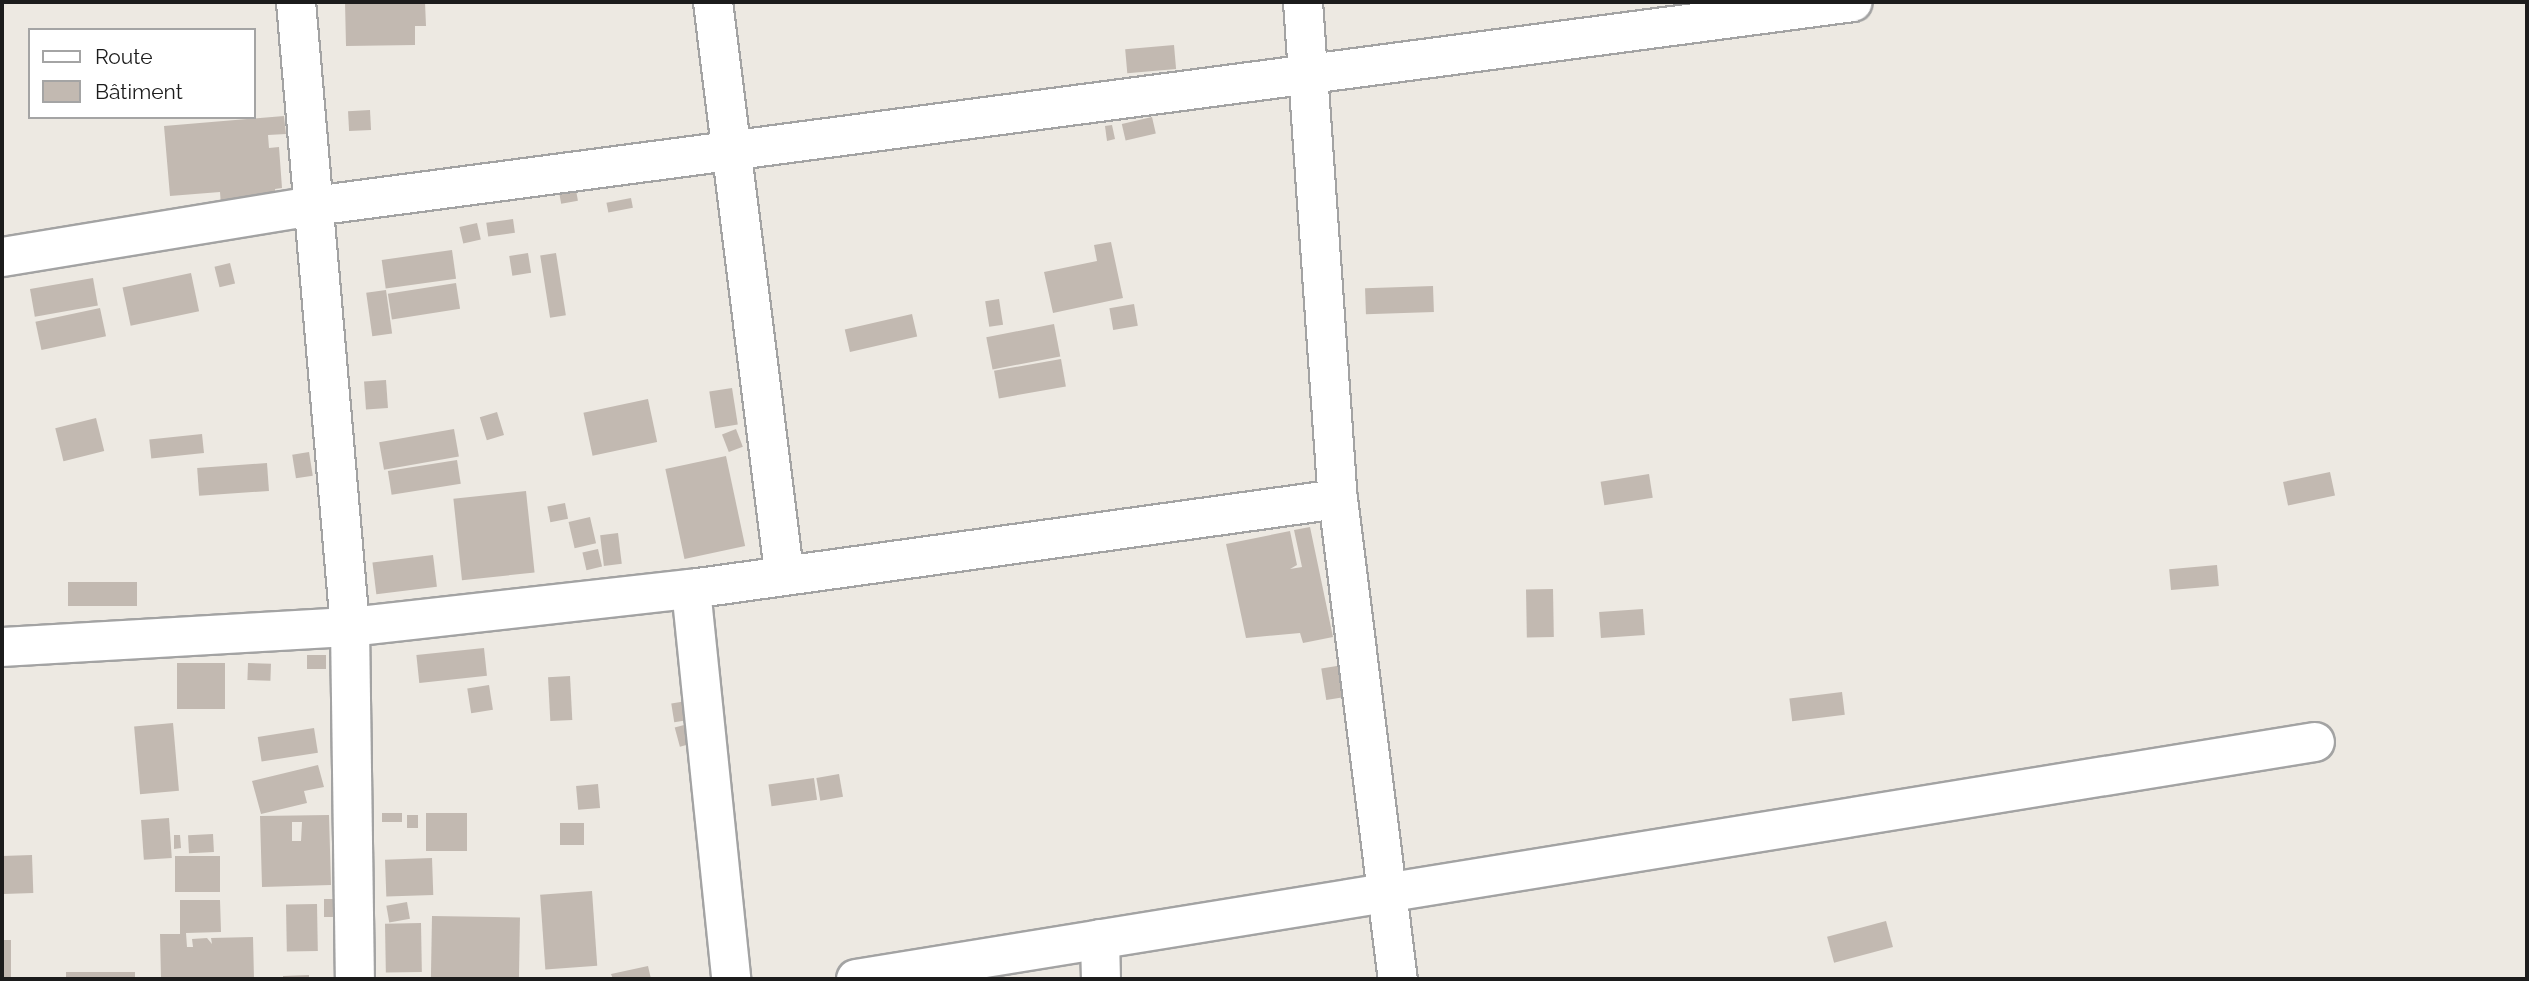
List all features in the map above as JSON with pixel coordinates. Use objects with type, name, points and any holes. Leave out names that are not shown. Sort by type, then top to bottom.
[{"type":"street","points":[[296,2],[350,627],[355,979]]},
{"type":"street","points":[[713,2],[785,572]]},
{"type":"street","points":[[1303,2],[1338,499],[1398,979]]},
{"type":"street","points":[[2,257],[314,206],[1308,72],[1853,2]]},
{"type":"street","points":[[2,647],[350,627],[691,589],[785,572],[1338,499]]},
{"type":"street","points":[[691,589],[731,979]]},
{"type":"street","points":[[856,979],[2315,742]]},
{"type":"street","points":[[1100,939],[1101,979]]},
{"type":"building","points":[[345,2],[425,2],[426,26],[415,26],[415,45],[346,46]]},
{"type":"building","points":[[1174,45],[1176,69],[1127,73],[1125,49]]},
{"type":"building","points":[[370,110],[371,130],[349,131],[348,111]]},
{"type":"building","points":[[284,116],[286,134],[268,135],[269,148],[279,147],[282,188],[275,189],[276,202],[221,206],[220,192],[170,196],[164,126]]},
{"type":"building","points":[[1152,117],[1156,134],[1126,141],[1122,124]]},
{"type":"building","points":[[1112,125],[1115,139],[1107,141],[1105,126]]},
{"type":"building","points":[[576,190],[578,201],[561,204],[559,193]]},
{"type":"building","points":[[631,198],[633,208],[608,213],[606,203]]},
{"type":"building","points":[[513,219],[515,233],[488,237],[486,223]]},
{"type":"building","points":[[477,223],[481,240],[463,244],[459,227]]},
{"type":"building","points":[[1111,242],[1123,298],[1053,313],[1044,272],[1097,261],[1094,245]]},
{"type":"building","points":[[452,250],[456,279],[386,289],[382,260]]},
{"type":"building","points":[[528,253],[531,273],[512,276],[509,256]]},
{"type":"building","points":[[556,253],[566,315],[550,318],[540,256]]},
{"type":"building","points":[[230,263],[235,283],[220,287],[214,267]]},
{"type":"building","points":[[191,273],[199,311],[131,326],[123,288]]},
{"type":"building","points":[[93,278],[98,306],[35,317],[30,289]]},
{"type":"building","points":[[456,283],[460,309],[392,319],[388,294]]},
{"type":"building","points":[[1433,286],[1434,312],[1366,314],[1365,288]]},
{"type":"building","points":[[386,290],[392,334],[372,336],[366,293]]},
{"type":"building","points":[[999,299],[1003,325],[989,327],[985,301]]},
{"type":"building","points":[[1134,304],[1138,326],[1113,330],[1109,308]]},
{"type":"building","points":[[100,308],[106,336],[41,350],[35,322]]},
{"type":"building","points":[[912,314],[917,336],[850,352],[845,330]]},
{"type":"building","points":[[1054,324],[1060,356],[993,370],[986,337]]},
{"type":"building","points":[[1061,359],[1066,387],[999,398],[994,371]]},
{"type":"building","points":[[386,380],[388,408],[366,409],[364,382]]},
{"type":"building","points":[[732,388],[738,425],[715,428],[709,392]]},
{"type":"building","points":[[648,399],[657,442],[593,456],[583,413]]},
{"type":"building","points":[[497,412],[504,435],[487,440],[480,417]]},
{"type":"building","points":[[96,418],[104,451],[63,461],[55,428]]},
{"type":"building","points":[[454,429],[459,457],[384,470],[379,442]]},
{"type":"building","points":[[736,429],[743,447],[729,452],[722,434]]},
{"type":"building","points":[[202,434],[204,453],[151,458],[149,440]]},
{"type":"building","points":[[309,452],[313,476],[296,478],[292,455]]},
{"type":"building","points":[[726,456],[745,546],[684,559],[665,469]]},
{"type":"building","points":[[457,460],[461,484],[392,495],[388,471]]},
{"type":"building","points":[[267,463],[269,491],[199,496],[197,468]]},
{"type":"building","points":[[2330,472],[2335,495],[2288,505],[2283,482]]},
{"type":"building","points":[[1649,474],[1653,498],[1604,505],[1601,482]]},
{"type":"building","points":[[526,491],[535,573],[462,580],[453,499]]},
{"type":"building","points":[[565,503],[568,519],[550,522],[547,506]]},
{"type":"building","points":[[590,517],[596,543],[575,548],[569,522]]},
{"type":"building","points":[[1310,527],[1333,637],[1303,643],[1300,633],[1246,638],[1226,544],[1290,531],[1297,565],[1290,569],[1302,567],[1294,530]]},
{"type":"building","points":[[618,533],[622,564],[604,566],[600,535]]},
{"type":"building","points":[[598,549],[602,567],[586,570],[582,553]]},
{"type":"building","points":[[433,555],[437,587],[376,594],[372,562]]},
{"type":"building","points":[[2217,565],[2219,586],[2171,590],[2169,569]]},
{"type":"building","points":[[68,582],[137,582],[137,606],[68,606]]},
{"type":"building","points":[[1526,589],[1553,589],[1554,637],[1527,637]]},
{"type":"building","points":[[1643,609],[1645,635],[1601,638],[1599,612]]},
{"type":"building","points":[[484,648],[487,676],[419,683],[416,655]]},
{"type":"building","points":[[307,655],[326,655],[326,669],[307,669]]},
{"type":"building","points":[[177,663],[225,663],[225,709],[177,709]]},
{"type":"building","points":[[248,663],[271,664],[270,681],[247,680]]},
{"type":"building","points":[[1343,665],[1348,697],[1326,700],[1321,668]]},
{"type":"building","points":[[570,676],[572,720],[550,721],[548,677]]},
{"type":"building","points":[[489,685],[493,710],[471,713],[467,688]]},
{"type":"building","points":[[1842,692],[1845,715],[1792,721],[1789,698]]},
{"type":"building","points":[[693,700],[696,719],[674,722],[671,703]]},
{"type":"building","points":[[695,722],[700,741],[680,747],[675,727]]},
{"type":"building","points":[[173,723],[179,791],[140,794],[134,726]]},
{"type":"building","points":[[314,728],[318,753],[262,762],[258,737]]},
{"type":"building","points":[[318,765],[324,787],[304,791],[307,803],[261,814],[252,781]]},
{"type":"building","points":[[839,774],[843,797],[820,801],[816,778]]},
{"type":"building","points":[[814,778],[817,800],[772,806],[768,784]]},
{"type":"building","points":[[598,784],[600,808],[578,810],[576,786]]},
{"type":"building","points":[[382,813],[402,813],[402,822],[382,822]]},
{"type":"building","points":[[426,813],[467,813],[467,851],[426,851]]},
{"type":"building","points":[[329,815],[331,885],[262,887],[260,816]],"holes":[[[292,822],[302,822],[301,841],[292,841]]]},
{"type":"building","points":[[407,815],[418,815],[418,828],[407,828]]},
{"type":"building","points":[[169,818],[172,858],[144,860],[141,820]]},
{"type":"building","points":[[560,823],[584,823],[584,845],[560,845]]},
{"type":"building","points":[[213,834],[214,852],[189,853],[188,835]]},
{"type":"building","points":[[174,835],[180,835],[181,848],[174,849]]},
{"type":"building","points":[[32,855],[33,893],[3,894],[2,856]]},
{"type":"building","points":[[175,856],[220,856],[220,892],[175,892]]},
{"type":"building","points":[[432,858],[433,895],[386,897],[385,860]]},
{"type":"building","points":[[592,891],[597,966],[545,969],[540,895]]},
{"type":"building","points":[[324,899],[337,899],[337,917],[324,917]]},
{"type":"building","points":[[180,900],[220,900],[221,932],[186,933],[187,947],[193,947],[192,939],[207,938],[212,944],[211,938],[253,937],[254,979],[161,978],[160,934],[180,934]]},
{"type":"building","points":[[407,902],[410,919],[389,922],[386,906]]},
{"type":"building","points":[[317,904],[318,951],[287,952],[286,905]]},
{"type":"building","points":[[432,916],[520,918],[519,979],[431,977]]},
{"type":"building","points":[[1886,921],[1893,947],[1834,963],[1827,937]]},
{"type":"building","points":[[421,923],[422,972],[386,973],[385,924]]},
{"type":"building","points":[[2,940],[11,940],[11,979],[2,979]]},
{"type":"building","points":[[648,966],[651,979],[613,979],[611,974]]},
{"type":"building","points":[[66,972],[135,972],[135,979],[66,979]]},
{"type":"building","points":[[309,975],[309,979],[283,979],[283,976]]}]
